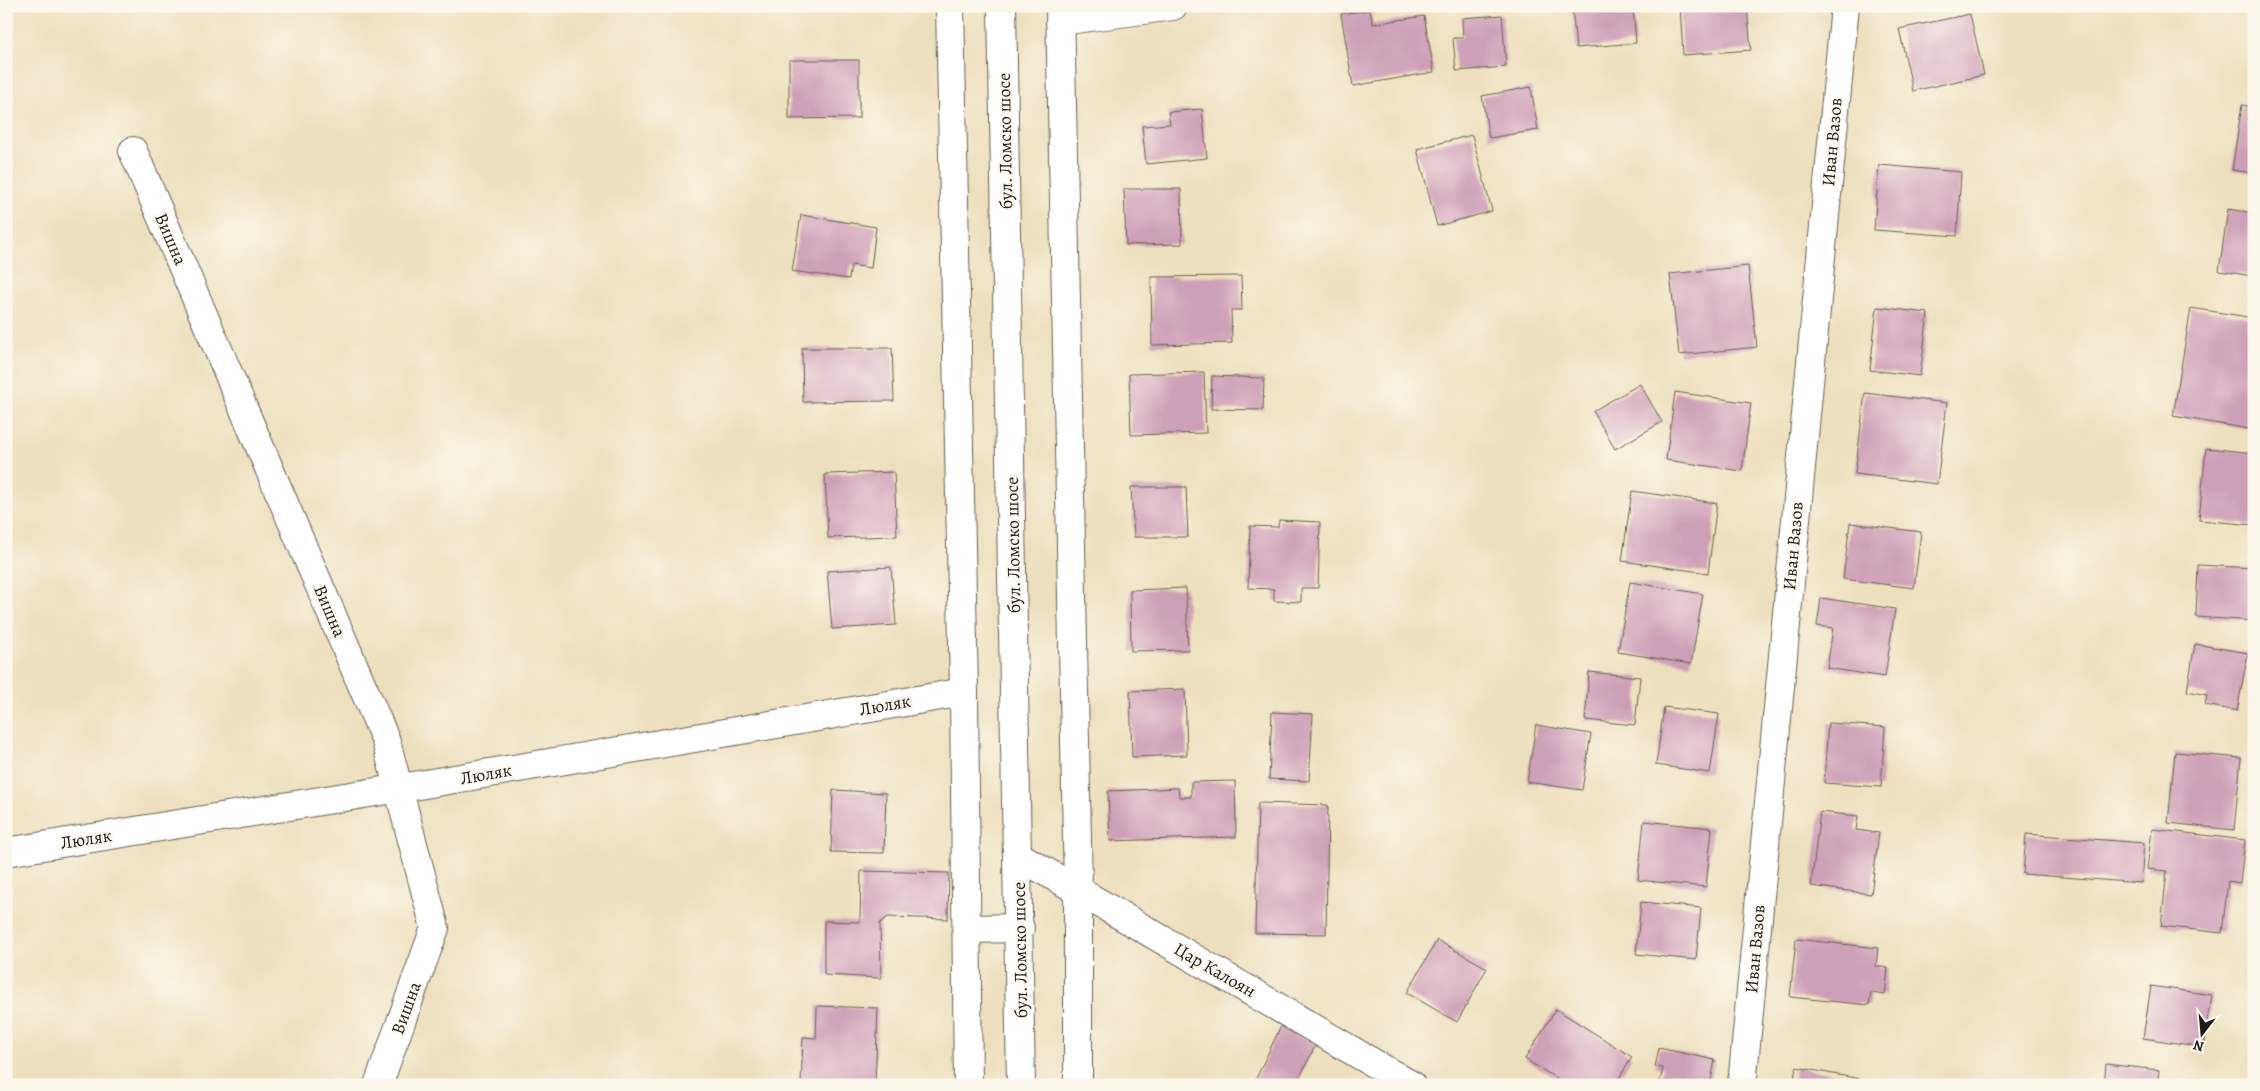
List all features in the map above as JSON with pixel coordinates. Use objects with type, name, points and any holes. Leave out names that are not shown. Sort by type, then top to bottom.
[{"type":"street","points":[[950,6],[964,692],[968,1085]]},
{"type":"street","name":"бул. Ломско шосе","points":[[1002,6],[1022,1085]]},
{"type":"street","points":[[1078,1085],[1078,889],[1060,14],[1173,6]]},
{"type":"street","name":"Иван Вазов","points":[[1742,1085],[1844,6]]},
{"type":"street","name":"Вишна","points":[[133,150],[386,741],[399,789],[435,928],[378,1085]]},
{"type":"street","name":"Люляк","points":[[6,852],[399,789],[964,692]]},
{"type":"street","name":"Цар Калоян","points":[[1018,856],[1078,889],[1411,1085]]},
{"type":"street","points":[[967,929],[1020,928]]},
{"type":"building","points":[[1572,6],[1633,6],[1636,43],[1576,48]]},
{"type":"building","points":[[1680,6],[1747,6],[1751,50],[1683,55]]},
{"type":"building","points":[[1370,10],[1373,24],[1424,16],[1434,72],[1353,86],[1341,14]]},
{"type":"building","points":[[1970,14],[1984,75],[1913,91],[1899,29]]},
{"type":"building","points":[[1502,15],[1506,67],[1456,71],[1453,38],[1463,38],[1462,18]]},
{"type":"building","points":[[789,60],[859,60],[859,118],[789,119]]},
{"type":"building","points":[[1531,87],[1538,130],[1489,138],[1482,96]]},
{"type":"building","points":[[2242,105],[2254,107],[2254,173],[2232,170]]},
{"type":"building","points":[[1202,109],[1207,158],[1146,164],[1142,126],[1170,124],[1168,112]]},
{"type":"building","points":[[1472,135],[1492,211],[1437,226],[1417,149]]},
{"type":"building","points":[[1879,165],[1961,172],[1957,236],[1874,230]]},
{"type":"building","points":[[1124,189],[1181,189],[1182,244],[1126,245]]},
{"type":"building","points":[[2228,209],[2254,213],[2254,276],[2219,271]]},
{"type":"building","points":[[801,215],[876,227],[871,268],[851,265],[849,279],[792,271]]},
{"type":"building","points":[[1748,266],[1757,347],[1679,355],[1670,274]]},
{"type":"building","points":[[1241,276],[1242,310],[1231,310],[1232,343],[1152,345],[1151,277]]},
{"type":"building","points":[[1877,307],[1928,313],[1920,376],[1870,370]]},
{"type":"building","points":[[2191,308],[2254,318],[2254,418],[2251,417],[2249,429],[2173,416]]},
{"type":"building","points":[[802,348],[892,348],[894,401],[803,402]]},
{"type":"building","points":[[1204,372],[1206,433],[1131,435],[1129,374]]},
{"type":"building","points":[[1212,376],[1264,378],[1263,410],[1211,409]]},
{"type":"building","points":[[1640,384],[1662,422],[1615,449],[1593,411]]},
{"type":"building","points":[[1675,392],[1751,403],[1742,471],[1666,460]]},
{"type":"building","points":[[1865,393],[1947,403],[1937,484],[1855,474]]},
{"type":"building","points":[[2206,448],[2254,453],[2254,525],[2199,520]]},
{"type":"building","points":[[894,472],[897,536],[828,538],[825,474]]},
{"type":"building","points":[[1131,487],[1186,487],[1188,537],[1134,537]]},
{"type":"building","points":[[1632,491],[1717,503],[1708,573],[1622,561]]},
{"type":"building","points":[[1279,520],[1320,522],[1318,588],[1301,588],[1301,602],[1274,601],[1274,589],[1248,588],[1250,526],[1278,527]]},
{"type":"building","points":[[1850,523],[1921,532],[1914,588],[1843,579]]},
{"type":"building","points":[[2198,565],[2254,568],[2254,621],[2196,617]]},
{"type":"building","points":[[891,567],[896,625],[832,629],[827,571]]},
{"type":"building","points":[[1630,582],[1703,594],[1691,664],[1618,652]]},
{"type":"building","points":[[1186,588],[1188,650],[1131,651],[1130,590]]},
{"type":"building","points":[[1821,598],[1895,609],[1885,677],[1827,668],[1833,628],[1817,626]]},
{"type":"building","points":[[2195,644],[2248,653],[2237,711],[2205,705],[2207,695],[2187,691]]},
{"type":"building","points":[[1589,672],[1640,677],[1635,725],[1585,720]]},
{"type":"building","points":[[1185,689],[1187,755],[1132,757],[1130,691]]},
{"type":"building","points":[[1664,707],[1719,714],[1710,773],[1656,765]]},
{"type":"building","points":[[1272,712],[1313,714],[1309,781],[1269,779]]},
{"type":"building","points":[[1828,723],[1885,727],[1881,787],[1824,783]]},
{"type":"building","points":[[1536,725],[1591,734],[1582,790],[1527,782]]},
{"type":"building","points":[[2175,752],[2241,758],[2234,830],[2168,823]]},
{"type":"building","points":[[1235,781],[1236,837],[1110,841],[1108,791],[1178,788],[1179,797],[1191,797],[1191,782]]},
{"type":"building","points":[[833,790],[886,793],[884,853],[831,852]]},
{"type":"building","points":[[1258,803],[1328,805],[1326,934],[1255,933]]},
{"type":"building","points":[[1820,812],[1858,816],[1856,830],[1879,833],[1871,894],[1811,886]]},
{"type":"building","points":[[1644,821],[1712,828],[1706,887],[1638,880]]},
{"type":"building","points":[[2152,829],[2245,840],[2240,883],[2228,881],[2222,933],[2161,926],[2167,871],[2147,869]]},
{"type":"building","points":[[2026,834],[2144,843],[2141,883],[2023,874]]},
{"type":"building","points":[[861,871],[949,873],[948,919],[888,917],[880,923],[881,978],[824,975],[824,921],[860,922]]},
{"type":"building","points":[[1641,902],[1701,908],[1696,960],[1636,954]]},
{"type":"building","points":[[1796,939],[1878,948],[1876,966],[1888,968],[1885,995],[1871,993],[1869,1005],[1790,997]]},
{"type":"building","points":[[1437,940],[1487,968],[1457,1022],[1407,993]]},
{"type":"building","points":[[2151,986],[2212,995],[2204,1047],[2143,1038]]},
{"type":"building","points":[[817,1006],[878,1008],[875,1085],[801,1085],[803,1037],[816,1038]]},
{"type":"building","points":[[1556,1009],[1632,1057],[1615,1085],[1567,1085],[1525,1059]]},
{"type":"building","points":[[1281,1026],[1316,1044],[1296,1085],[1253,1085]]},
{"type":"building","points":[[1659,1048],[1715,1060],[1710,1085],[1659,1085],[1663,1068],[1655,1067]]},
{"type":"building","points":[[2106,1064],[2159,1070],[2157,1085],[2104,1085]]},
{"type":"building","points":[[1796,1067],[1860,1079],[1859,1085],[1793,1085]]}]
